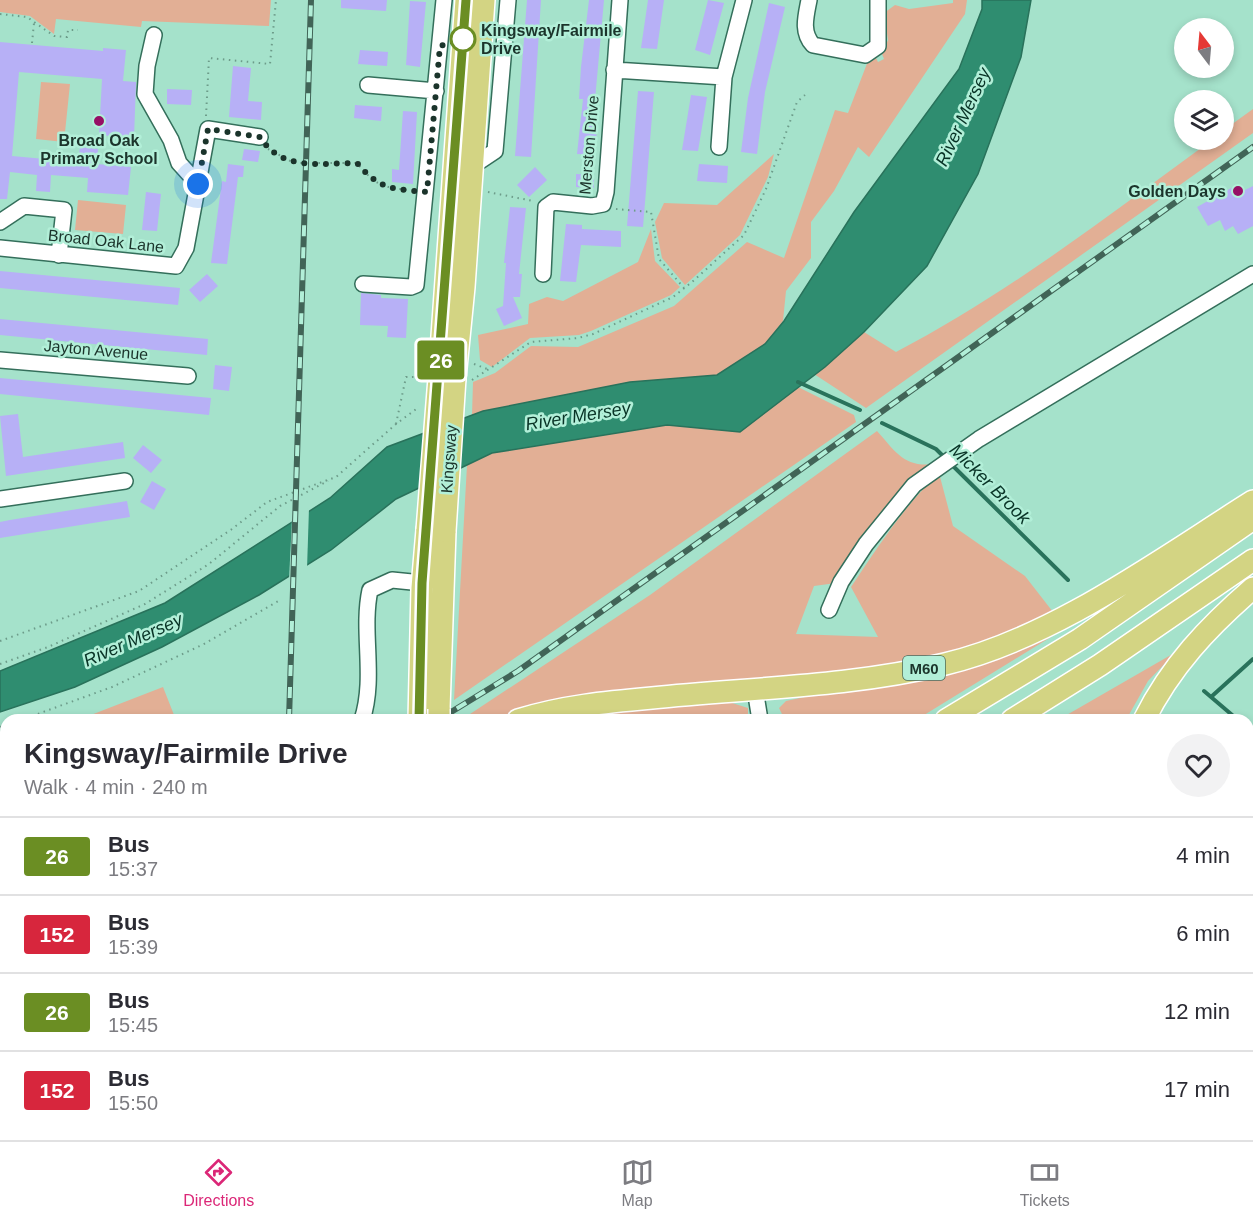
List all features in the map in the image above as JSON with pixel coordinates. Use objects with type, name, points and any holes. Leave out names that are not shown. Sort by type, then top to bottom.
[{"type":"highway","name":"Kingsway","points":[[463,161],[466,0]]},
{"type":"highway","name":"Kingsway","points":[[427,713],[436,530],[463,161],[484,0]]},
{"type":"highway","name":"M60","points":[[545,714],[585,705],[887,674],[945,664],[999,647],[1054,624],[1253,501]]},
{"type":"highway","points":[[956,714],[1080,639],[1253,519]]},
{"type":"highway","name":"Kingsway","points":[[427,713],[422,586],[436,530]]},
{"type":"highway","points":[[1022,714],[1100,665],[1253,560]]},
{"type":"highway","points":[[1147,714],[1164,683],[1191,647],[1213,622],[1253,588]]},
{"type":"street","points":[[363,284],[411,287],[416,285],[427,192],[444,0]]},
{"type":"street","points":[[463,161],[487,158],[495,151],[508,0]]},
{"type":"street","name":"Merston Drive","points":[[546,207],[553,201],[592,206],[603,204],[606,192],[620,0]]},
{"type":"street","points":[[719,147],[724,77],[744,0]]},
{"type":"street","points":[[810,0],[805,30],[813,45],[865,55],[878,46],[878,0]]},
{"type":"street","points":[[154,35],[147,66],[145,94],[171,140],[179,163],[198,184]]},
{"type":"street","points":[[614,70],[724,77]]},
{"type":"street","points":[[368,85],[436,91]]},
{"type":"street","points":[[208,129],[260,137]]},
{"type":"street","name":"Broad Oak Lane","points":[[0,248],[176,266],[186,248],[208,129]]},
{"type":"street","points":[[0,222],[24,206],[64,210],[59,255]]},
{"type":"street","points":[[543,274],[546,207]]},
{"type":"street","points":[[829,610],[842,582],[866,544],[914,484],[979,439],[1253,274]]},
{"type":"street","name":"Jayton Avenue","points":[[0,360],[188,376]]},
{"type":"street","points":[[0,499],[125,481]]},
{"type":"street","points":[[363,714],[368,683],[367,606],[370,590],[392,580],[422,586]]},
{"type":"street","points":[[755,688],[759,714]]},
{"type":"path","points":[[208,129],[206,117],[209,58],[270,64],[276,0]]},
{"type":"path","points":[[0,14],[27,17],[54,36],[68,37],[68,30],[78,30]]},
{"type":"path","points":[[32,42],[34,23]]},
{"type":"path","points":[[260,137],[267,148],[294,163],[357,163],[370,178],[385,188],[427,192]]},
{"type":"path","points":[[491,193],[535,201],[546,207]]},
{"type":"path","points":[[603,204],[610,209],[651,212],[659,259],[684,288]]},
{"type":"path","points":[[396,424],[406,377],[447,374],[480,365],[490,370]]},
{"type":"path","points":[[0,664],[48,647],[145,604],[208,564],[280,506],[336,477]]},
{"type":"path","points":[[38,714],[112,687],[204,644],[280,600]]},
{"type":"shaded area","points":[[0,0],[271,0],[269,26],[142,21],[141,27],[56,19],[54,34],[30,16],[0,12]]},
{"type":"shaded area","points":[[953,0],[967,0],[965,14],[869,157],[858,147],[834,191],[811,222],[811,258],[786,291],[783,321],[766,344],[717,375],[630,382],[472,415],[473,382],[495,373],[531,346],[578,347],[674,306],[747,242],[784,258],[835,110],[848,113],[868,61],[875,56],[878,62],[884,59],[882,54],[888,40],[884,13],[895,5],[909,9],[953,3]]},
{"type":"shaded area","points":[[41,82],[70,84],[64,142],[36,139]]},
{"type":"shaded area","points":[[1253,109],[1253,133],[1234,147],[1234,123]]},
{"type":"shaded area","points":[[1198,150],[1229,150],[866,408],[814,374],[864,332],[896,352],[979,305],[1097,224]]},
{"type":"shaded area","points":[[774,154],[768,177],[740,235],[685,285],[662,258],[655,222],[664,203],[717,205]]},
{"type":"shaded area","points":[[78,200],[126,205],[123,234],[75,230]]},
{"type":"shaded area","points":[[651,229],[655,261],[680,287],[671,295],[579,335],[530,338],[492,367],[480,360],[478,335],[528,324],[529,304],[547,297],[563,301],[638,262]]},
{"type":"shaded area","points":[[796,386],[854,415],[856,422],[454,700],[467,465],[492,453],[667,425],[740,432]]},
{"type":"shaded area","points":[[877,431],[901,457],[908,461],[924,465],[935,464],[918,476],[891,503],[868,533],[836,583],[814,586],[796,634],[878,637],[851,587],[903,513],[939,473],[953,526],[1025,576],[1053,612],[978,644],[884,668],[576,696],[549,700],[510,714],[470,714],[650,595]]},
{"type":"shaded area","points":[[1056,634],[926,714],[782,714],[779,708],[786,701],[987,658]]},
{"type":"shaded area","points":[[1176,652],[1148,681],[1129,714],[1068,714]]},
{"type":"shaded area","points":[[163,687],[174,714],[93,714]]},
{"type":"shaded area","points":[[729,702],[748,708],[748,714],[602,714]]},
{"type":"water","name":"River Mersey","points":[[982,0],[1031,0],[1021,57],[978,174],[927,266],[864,332],[825,367],[740,432],[667,425],[492,453],[396,499],[331,550],[259,595],[162,647],[75,687],[0,712],[0,671],[165,603],[330,498],[387,447],[483,411],[630,382],[717,375],[765,344],[784,321],[854,212],[959,69],[982,9]]},
{"type":"pier","points":[[309,508],[307,569],[289,580],[292,519]]},
{"type":"building","points":[[341,0],[387,0],[386,11],[341,8]]},
{"type":"building","points":[[527,0],[541,0],[531,157],[515,156]]},
{"type":"building","points":[[589,0],[604,0],[594,111],[598,111],[595,155],[577,154],[583,99],[579,99],[581,67]]},
{"type":"building","points":[[648,0],[664,0],[657,49],[641,48]]},
{"type":"building","points":[[708,0],[724,3],[710,55],[695,50]]},
{"type":"building","points":[[410,1],[426,2],[420,67],[406,65]]},
{"type":"building","points":[[769,3],[785,7],[765,92],[757,154],[741,152],[748,98]]},
{"type":"building","points":[[0,42],[103,51],[103,48],[126,50],[123,81],[136,82],[134,138],[99,135],[102,79],[19,72],[12,156],[78,162],[80,147],[98,149],[97,164],[131,167],[128,195],[87,192],[88,178],[51,175],[50,192],[36,191],[37,175],[10,172],[7,199],[0,199]]},
{"type":"building","points":[[360,50],[388,52],[387,66],[358,64]]},
{"type":"building","points":[[233,66],[251,68],[248,101],[262,102],[261,120],[229,117]]},
{"type":"building","points":[[167,89],[192,90],[191,105],[167,104]]},
{"type":"building","points":[[638,91],[654,92],[643,227],[627,226]]},
{"type":"building","points":[[691,95],[707,97],[698,151],[682,150]]},
{"type":"building","points":[[355,105],[382,107],[381,121],[354,118]]},
{"type":"building","points":[[403,111],[417,112],[413,184],[392,182],[392,169],[399,170]]},
{"type":"building","points":[[244,149],[260,151],[258,162],[242,160]]},
{"type":"building","points":[[228,164],[244,166],[243,177],[238,177],[227,264],[211,263],[222,181],[226,182]]},
{"type":"building","points":[[699,164],[728,166],[727,183],[697,181]]},
{"type":"building","points":[[535,167],[547,180],[529,197],[517,185]]},
{"type":"building","points":[[576,174],[594,175],[594,188],[576,187]]},
{"type":"building","points":[[1253,186],[1253,226],[1238,234],[1233,226],[1225,231],[1220,220],[1208,226],[1197,207],[1233,187],[1237,194]]},
{"type":"building","points":[[146,192],[161,194],[157,231],[142,230]]},
{"type":"building","points":[[510,207],[526,208],[519,274],[522,274],[520,297],[513,297],[522,318],[504,326],[496,309],[503,306],[506,263],[504,263]]},
{"type":"building","points":[[566,224],[582,225],[582,229],[621,231],[621,247],[581,245],[576,282],[560,281]]},
{"type":"building","points":[[0,271],[180,288],[178,305],[0,288]]},
{"type":"building","points":[[207,274],[218,286],[200,302],[189,290]]},
{"type":"building","points":[[361,293],[381,295],[381,298],[408,299],[406,338],[387,337],[388,326],[360,325]]},
{"type":"building","points":[[0,319],[208,339],[207,355],[0,335]]},
{"type":"building","points":[[215,365],[232,367],[229,391],[213,389]]},
{"type":"building","points":[[0,378],[211,398],[209,415],[0,394]]},
{"type":"building","points":[[18,414],[23,457],[123,442],[125,458],[6,476],[0,416]]},
{"type":"building","points":[[143,445],[162,460],[151,473],[133,458]]},
{"type":"building","points":[[152,481],[166,489],[154,510],[140,502]]},
{"type":"building","points":[[127,501],[130,517],[0,538],[0,522]]},
{"type":"waterway","name":"Micker Brook","points":[[798,382],[860,410]]},
{"type":"waterway","name":"Micker Brook","points":[[882,423],[936,449],[946,459]]},
{"type":"waterway","name":"Micker Brook","points":[[951,464],[1068,580]]},
{"type":"waterway","points":[[1211,697],[1253,659]]},
{"type":"waterway","name":"Micker Brook","points":[[1204,691],[1231,714]]},
{"type":"railway","points":[[289,714],[311,0]]},
{"type":"railway","points":[[448,714],[518,671],[1253,147]]},
{"type":"bus line","name":"26","points":[[419,714],[422,583],[466,0]]},
{"type":"place","name":"Kingsway/Fairmile Drive","points":[[463,39]]},
{"type":"place","name":"Broad Oak Primary School","points":[[99,121]]},
{"type":"place","name":"Golden Days","points":[[1238,191]]},
{"type":"route","points":[[198,184],[208,129],[260,137],[267,148],[294,163],[357,163],[370,178],[385,188],[427,192],[440,46],[463,39]]}]
